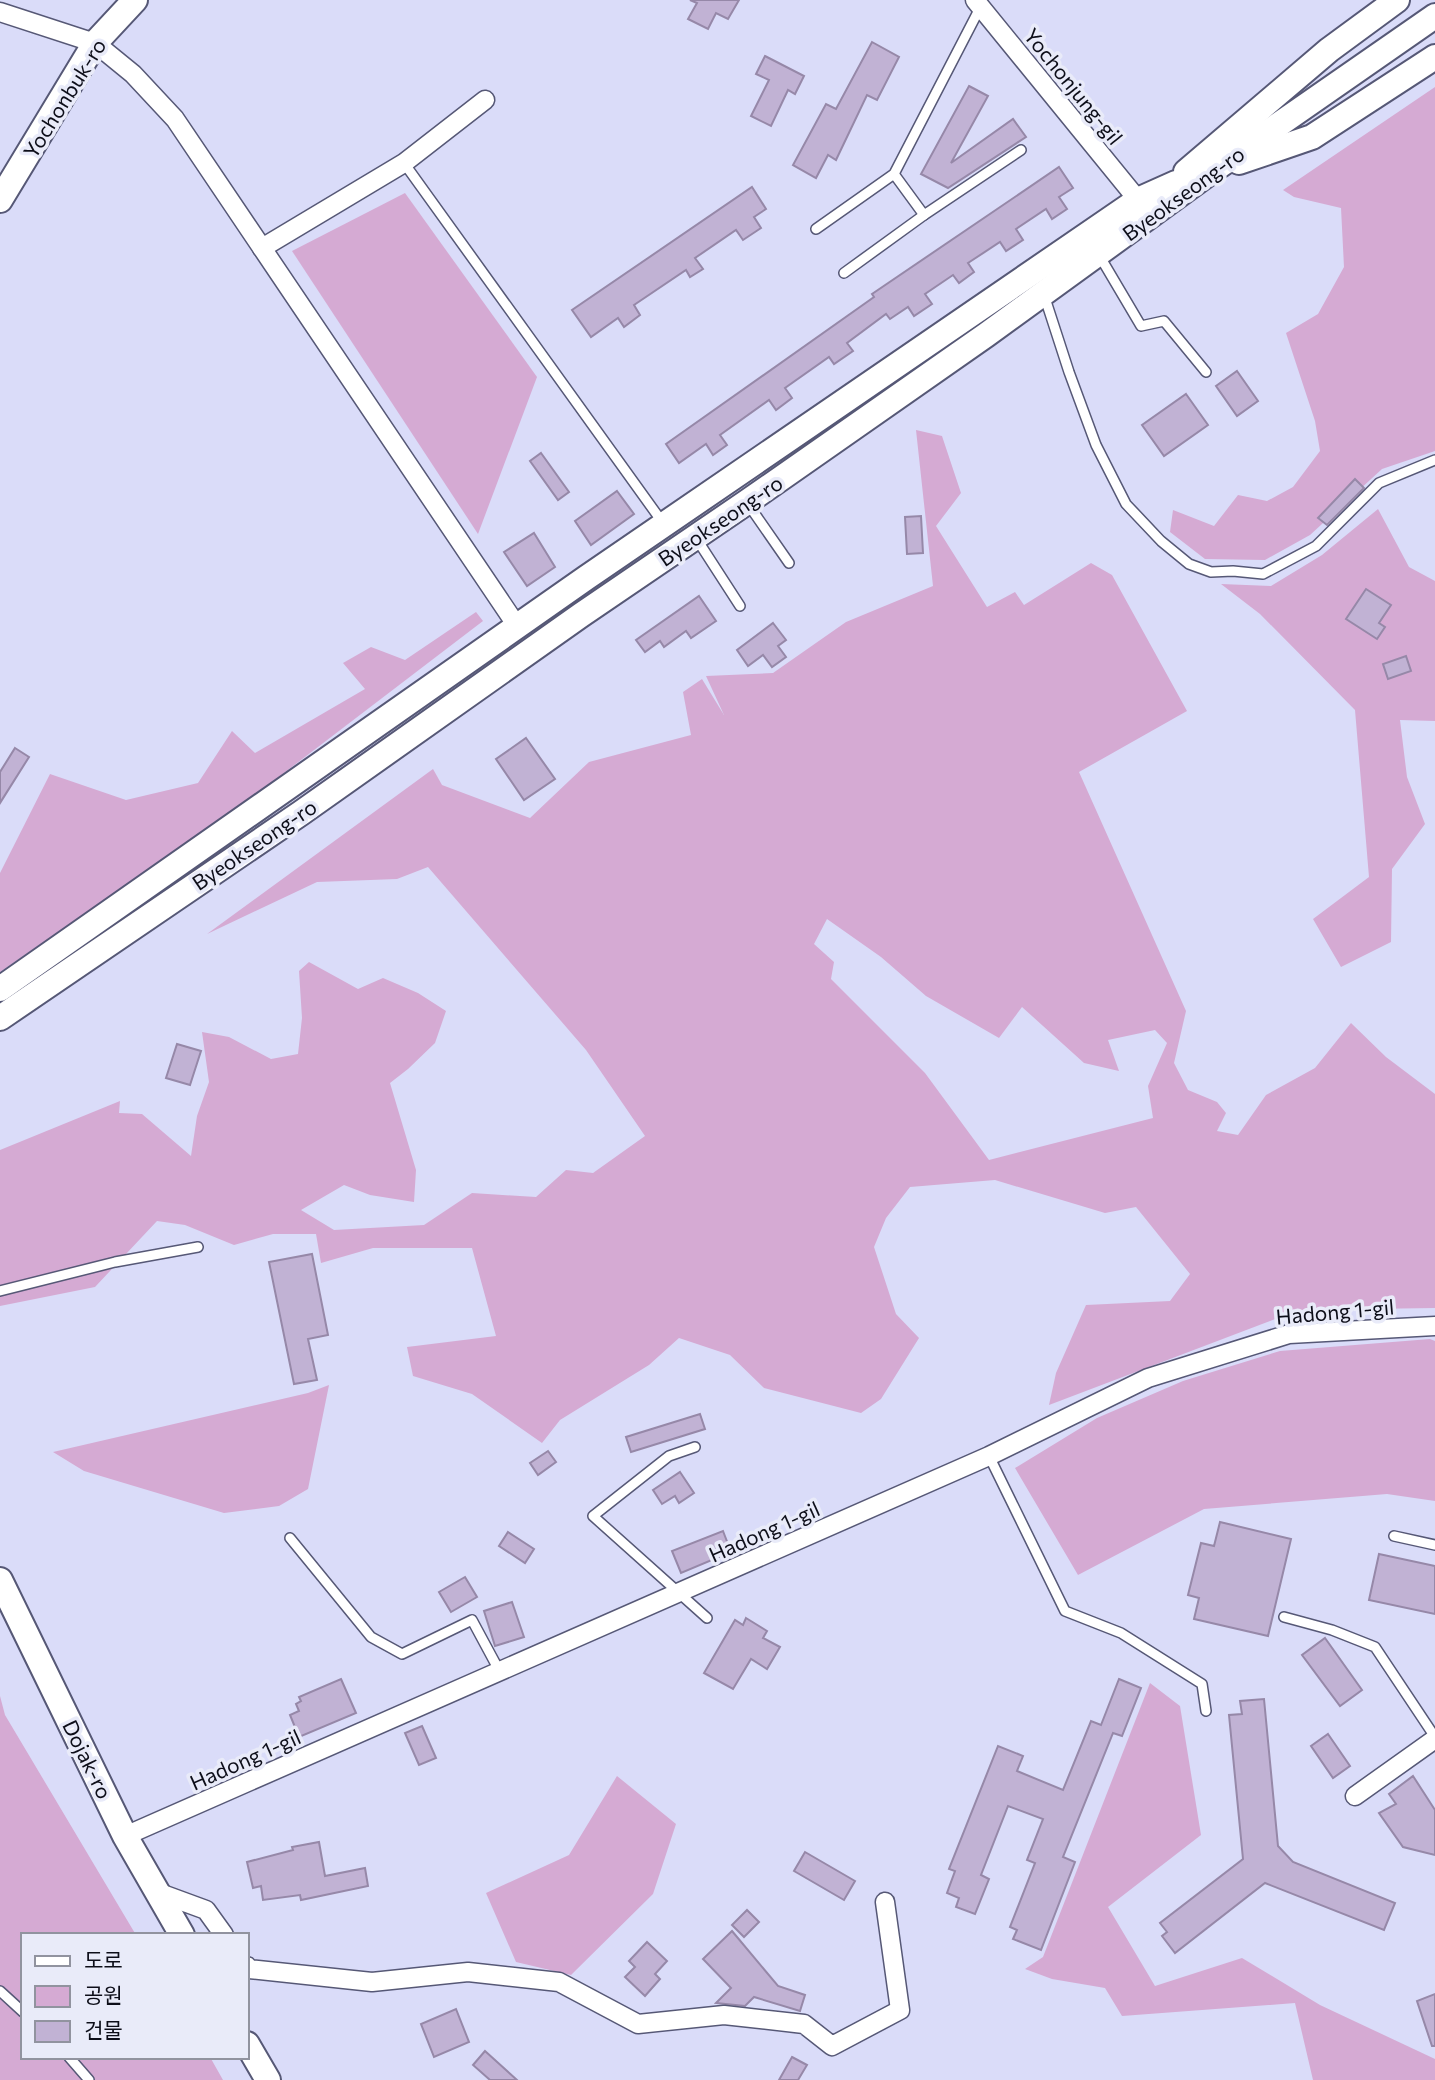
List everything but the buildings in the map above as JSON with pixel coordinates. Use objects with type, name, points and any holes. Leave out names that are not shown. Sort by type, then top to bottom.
[{"type":"main road","name":"Yochonbuk-ro","points":[[0,200],[95,43],[135,0]]},
{"type":"main road","points":[[1166,190],[1329,50],[1397,0]]},
{"type":"main road","name":"Byeokseong-ro","points":[[0,989],[664,524],[1138,200],[1166,190],[1241,142],[1435,3]]},
{"type":"main road","name":"Byeokseong-ro","points":[[0,1018],[747,502],[1209,173],[1435,16]]},
{"type":"main road","points":[[1209,173],[1312,137],[1435,57]]},
{"type":"main road","name":"Dojak-ro","points":[[0,1580],[125,1836],[181,1933]]},
{"type":"main road","points":[[248,2046],[268,2080]]},
{"type":"street","name":"Yochonjung-gil","points":[[978,3],[1138,200]]},
{"type":"street","points":[[0,12],[95,43],[133,74],[175,119],[517,626]]},
{"type":"street","points":[[262,248],[404,163],[485,100]]},
{"type":"street","name":"Hadong 1-gil","points":[[125,1836],[989,1456],[1148,1378],[1289,1334],[1435,1326]]},
{"type":"street","points":[[1355,1796],[1435,1738]]},
{"type":"street","points":[[156,1892],[206,1910],[223,1933]]},
{"type":"street","points":[[248,1968],[372,1982],[468,1972],[559,1982],[638,2024],[724,2015],[804,2024],[832,2046],[900,2010],[885,1902]]},
{"type":"lane","points":[[816,229],[894,174],[978,3]]},
{"type":"lane","points":[[844,272],[1020,150]]},
{"type":"lane","points":[[404,163],[664,524]]},
{"type":"lane","points":[[894,174],[924,215]]},
{"type":"lane","points":[[1098,254],[1141,326],[1164,321],[1206,372]]},
{"type":"lane","points":[[1044,293],[1096,445],[1126,504],[1161,541],[1189,564],[1211,572],[1233,570],[1263,574],[1317,546],[1379,483],[1435,460]]},
{"type":"lane","points":[[747,502],[789,563]]},
{"type":"lane","points":[[695,537],[740,606]]},
{"type":"lane","points":[[0,1291],[115,1262],[198,1247]]},
{"type":"lane","points":[[695,1447],[668,1456],[593,1516],[707,1618]]},
{"type":"lane","points":[[989,1456],[1065,1611],[1121,1633],[1202,1685],[1206,1711]]},
{"type":"lane","points":[[1394,1536],[1435,1545]]},
{"type":"lane","points":[[290,1538],[372,1637],[402,1654],[472,1620],[500,1672]]},
{"type":"lane","points":[[1284,1617],[1332,1630],[1375,1647],[1435,1738]]},
{"type":"lane","points":[[0,1990],[21,2010]]},
{"type":"lane","points":[[71,2059],[89,2080]]},
{"type":"green space","points":[[1435,87],[1435,451],[1382,469],[1310,535],[1265,560],[1205,559],[1170,532],[1173,510],[1214,526],[1238,495],[1267,501],[1293,487],[1320,451],[1315,421],[1286,333],[1318,314],[1344,267],[1341,208],[1294,197],[1283,190]]},
{"type":"green space","points":[[405,193],[537,377],[478,534],[292,251]]},
{"type":"green space","points":[[916,430],[942,436],[961,493],[936,526],[987,607],[1015,592],[1024,605],[1091,563],[1112,575],[1187,711],[1079,772],[1186,1011],[1174,1063],[1188,1090],[1217,1102],[1226,1113],[1217,1131],[1238,1135],[1266,1095],[1315,1068],[1351,1023],[1386,1057],[1435,1094],[1435,1308],[1299,1310],[1049,1405],[1056,1373],[1086,1305],[1170,1301],[1190,1274],[1136,1207],[1105,1213],[995,1180],[910,1187],[886,1218],[874,1247],[896,1314],[919,1338],[881,1399],[861,1413],[764,1388],[730,1355],[679,1338],[649,1365],[560,1420],[542,1443],[472,1394],[413,1376],[407,1347],[496,1336],[472,1248],[373,1248],[321,1263],[316,1234],[273,1234],[234,1245],[185,1225],[157,1221],[95,1287],[0,1306],[0,1150],[120,1101],[119,1113],[142,1114],[191,1156],[197,1116],[209,1082],[202,1032],[229,1037],[271,1059],[298,1054],[302,1018],[299,971],[309,962],[358,989],[383,978],[418,993],[446,1011],[435,1043],[390,1083],[416,1170],[414,1202],[370,1195],[344,1185],[301,1210],[334,1230],[424,1225],[472,1193],[536,1197],[566,1170],[593,1173],[645,1136],[586,1050],[428,867],[397,879],[317,882],[207,934],[433,769],[442,785],[530,818],[589,762],[691,735],[683,692],[702,679],[724,715],[706,676],[773,673],[846,622],[933,586]],"holes":[[[827,919],[881,957],[926,996],[999,1038],[1022,1007],[1084,1063],[1119,1071],[1108,1040],[1155,1030],[1167,1043],[1148,1086],[1153,1118],[989,1160],[925,1073],[831,979],[834,962],[814,944]]]},
{"type":"green space","points":[[1378,509],[1409,567],[1435,581],[1435,721],[1400,720],[1407,777],[1425,824],[1392,869],[1391,942],[1341,967],[1313,919],[1369,877],[1355,710],[1260,614],[1221,584],[1271,586],[1322,555]]},
{"type":"green space","points":[[476,612],[483,621],[225,818],[0,972],[0,873],[50,774],[126,800],[198,783],[232,731],[255,753],[365,689],[343,663],[371,647],[405,660]]},
{"type":"green space","points":[[1430,1339],[1435,1341],[1435,1501],[1387,1494],[1204,1509],[1078,1575],[1015,1468],[1097,1418],[1183,1381],[1280,1351]]},
{"type":"green space","points":[[329,1385],[308,1489],[279,1506],[224,1513],[84,1471],[53,1452],[308,1393]]},
{"type":"green space","points":[[1150,1683],[1180,1706],[1201,1835],[1108,1907],[1155,1986],[1242,1958],[1320,2005],[1435,2059],[1435,2080],[1313,2080],[1295,2003],[1122,2016],[1105,1988],[1052,1979],[1025,1969],[1043,1957]]},
{"type":"green space","points":[[0,1696],[5,1715],[135,1933],[21,1933],[21,2059],[211,2059],[223,2080],[0,2080]]},
{"type":"green space","points":[[617,1776],[676,1824],[653,1894],[571,1975],[516,1962],[486,1893],[569,1855]]}]
